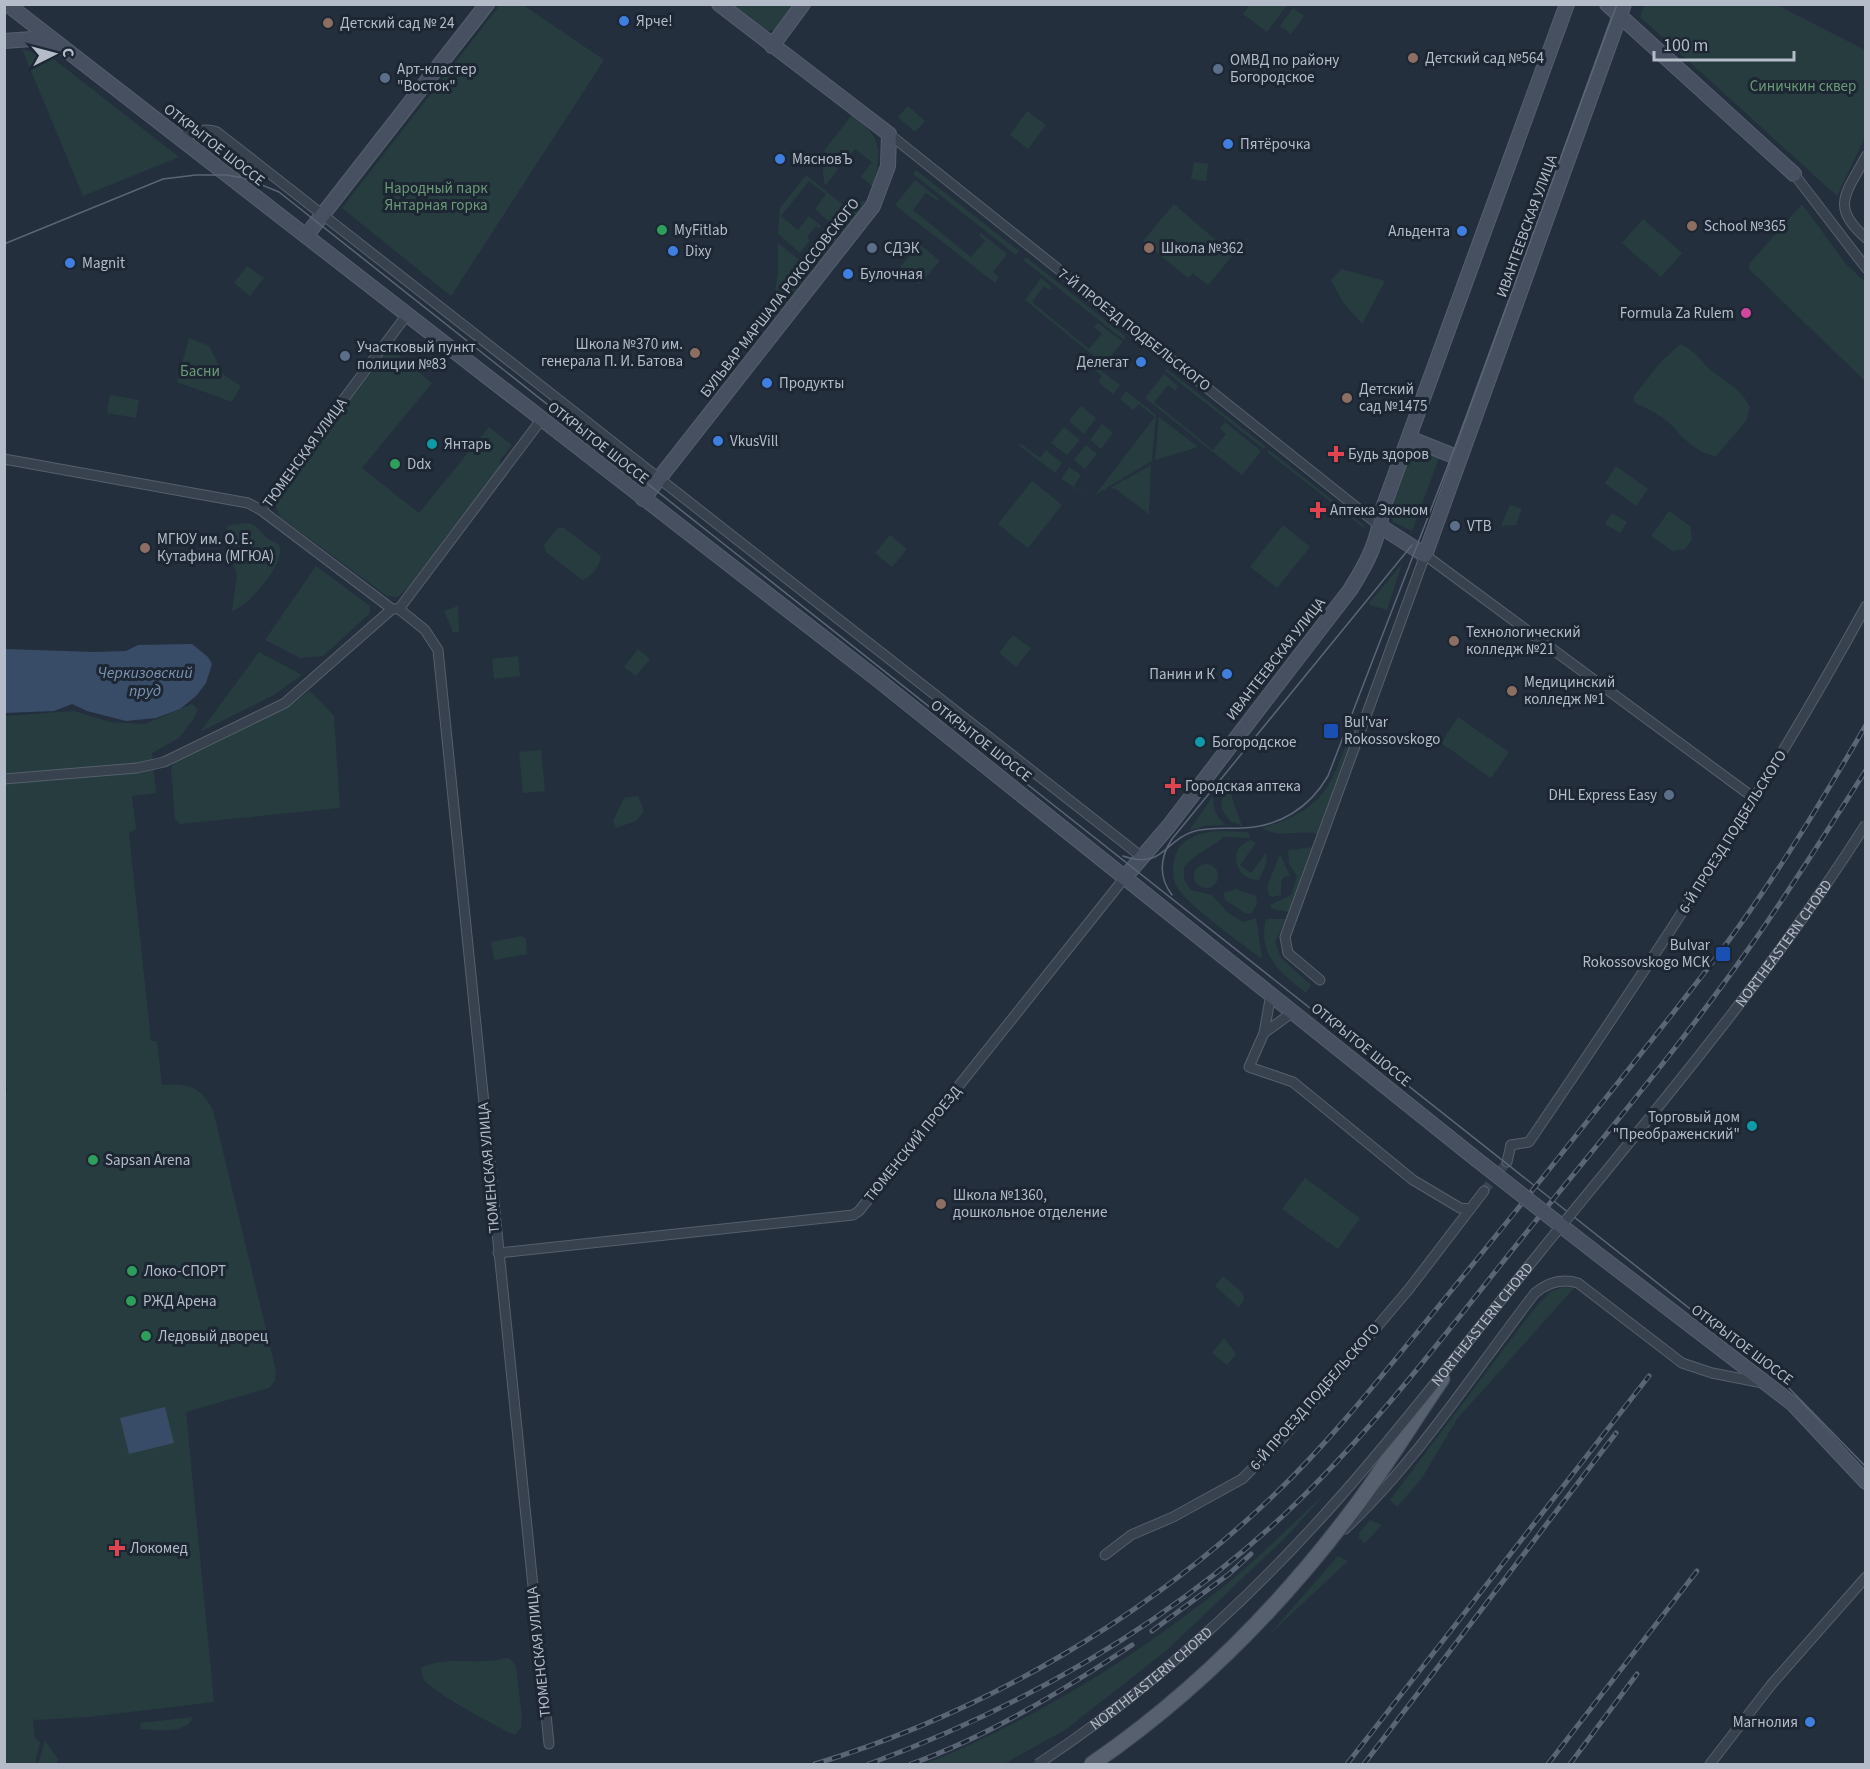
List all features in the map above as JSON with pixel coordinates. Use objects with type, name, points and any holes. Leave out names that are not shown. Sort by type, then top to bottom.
[{"type":"main road","name":"NORTHEASTERN CHORD","points":[[1094,1764],[1208,1672],[1261,1620],[1321,1552],[1357,1505],[1457,1359],[1643,1130],[1778,958],[1830,885],[1866,826]]},
{"type":"street","name":"ОТКРЫТОЕ ШОССЕ","points":[[7,4],[1126,876],[1192,933],[1476,1159],[1793,1404],[1866,1482]]},
{"type":"street","points":[[306,236],[487,4]]},
{"type":"street","points":[[719,4],[889,134]]},
{"type":"street","points":[[772,46],[803,4]]},
{"type":"street","name":"ИВАНТЕЕВСКАЯ УЛИЦА","points":[[1126,876],[1350,590],[1371,556],[1383,508],[1566,4]]},
{"type":"street","points":[[1607,4],[1622,10],[1794,174],[1866,268]]},
{"type":"street","name":"ИВАНТЕЕВСКАЯ УЛИЦА","points":[[1320,980],[1288,953],[1285,944],[1356,739],[1622,10]]},
{"type":"street","points":[[8,41],[20,28],[22,17]]},
{"type":"street","points":[[8,41],[32,39],[60,46]]},
{"type":"street","points":[[175,136],[187,136],[207,129],[217,132],[1142,857]]},
{"type":"street","name":"БУЛЬВАР МАРШАЛА РОКОССОВСКОГО","points":[[643,499],[873,206],[888,165],[889,134]]},
{"type":"street","name":"7-Й ПРОЕЗД ПОДБЕЛЬСКОГО","points":[[889,134],[1380,526]]},
{"type":"street","points":[[1866,156],[1845,198],[1843,211],[1849,224],[1866,238]]},
{"type":"street","name":"ТЮМЕНСКАЯ УЛИЦА","points":[[406,316],[261,510],[426,630],[438,650],[549,1744]]},
{"type":"street","points":[[4,779],[137,768],[164,762],[285,703],[396,609],[541,420]]},
{"type":"street","points":[[1409,438],[1459,458]]},
{"type":"street","points":[[4,459],[237,499],[261,510]]},
{"type":"street","points":[[1380,526],[1425,555],[1754,798]]},
{"type":"street","name":"6-Й ПРОЕЗД ПОДБЕЛЬСКОГО","points":[[1507,1162],[1509,1141],[1529,1142],[1676,924],[1811,705],[1866,606]]},
{"type":"street","name":"NORTHEASTERN CHORD","points":[[1038,1764],[1140,1689],[1190,1647],[1253,1589],[1341,1497],[1704,1051],[1776,958],[1866,826]]},
{"type":"street","name":"ТЮМЕНСКИЙ ПРОЕЗД","points":[[498,1253],[853,1215],[859,1211],[1126,876]]},
{"type":"street","points":[[1271,994],[1264,1033],[1249,1067],[1293,1082],[1413,1180],[1455,1206],[1470,1209]]},
{"type":"street","points":[[1264,1033],[1293,1012]]},
{"type":"street","name":"6-Й ПРОЕЗД ПОДБЕЛЬСКОГО","points":[[1105,1555],[1131,1535],[1173,1517],[1242,1479],[1281,1440],[1402,1296],[1484,1191]]},
{"type":"street","points":[[1321,1552],[1382,1495],[1416,1453],[1534,1293],[1543,1286],[1560,1280],[1578,1283],[1682,1363],[1712,1373],[1766,1383]]},
{"type":"street","points":[[1710,1764],[1771,1685],[1866,1577]]},
{"type":"green space","name":"Синичкин сквер","points":[[1645,4],[1777,5],[1865,50],[1865,137],[1837,196],[1640,17]]},
{"type":"green space","name":"Народный парк Янтарная горка","points":[[500,5],[523,5],[604,60],[451,296],[342,208]]},
{"type":"green space","points":[[732,5],[794,5],[776,29],[764,32]]},
{"type":"green space","points":[[1250,5],[1287,5],[1267,32],[1243,14]]},
{"type":"green space","points":[[1293,8],[1304,16],[1291,34],[1280,26]]},
{"type":"green space","points":[[22,49],[51,57],[179,157],[83,196]]},
{"type":"green space","points":[[908,106],[925,121],[915,132],[898,117]]},
{"type":"green space","points":[[1027,111],[1046,125],[1028,149],[1010,135]]},
{"type":"green space","points":[[852,115],[870,131],[878,146],[878,164],[873,187],[861,177],[872,162],[855,149],[841,165],[824,151]]},
{"type":"green space","points":[[822,155],[838,169],[826,185],[824,183]]},
{"type":"green space","points":[[1194,162],[1208,164],[1206,181],[1191,179]]},
{"type":"green space","points":[[916,170],[1019,251],[1016,255],[913,174]]},
{"type":"green space","points":[[806,175],[842,204],[869,200],[843,234],[815,209],[826,194],[809,181],[781,216],[798,230],[809,216],[821,226],[819,229],[816,226],[807,237],[810,240],[800,253],[778,234],[780,208]]},
{"type":"green space","points":[[915,180],[939,199],[938,201],[926,193],[913,210],[971,257],[985,241],[979,235],[981,233],[1007,254],[993,272],[999,277],[995,283],[895,205]]},
{"type":"green space","points":[[1174,204],[1233,255],[1208,285],[1193,273],[1188,278],[1143,241]]},
{"type":"green space","points":[[1802,204],[1846,264],[1865,282],[1865,381],[1749,269],[1750,263]]},
{"type":"green space","points":[[1643,219],[1682,253],[1661,277],[1622,243]]},
{"type":"green space","points":[[826,229],[838,239],[817,266],[803,256],[813,243],[817,245]]},
{"type":"green space","points":[[778,243],[813,271],[773,323],[771,318],[778,272]]},
{"type":"green space","points":[[919,244],[940,261],[920,284],[900,267]]},
{"type":"green space","points":[[1026,257],[1126,337],[1124,340],[1023,260]]},
{"type":"green space","points":[[247,266],[264,278],[250,296],[234,283]]},
{"type":"green space","points":[[1341,269],[1385,281],[1362,324],[1343,302],[1331,280]]},
{"type":"green space","points":[[1041,278],[1052,287],[1050,290],[1044,286],[1032,302],[1089,349],[1102,334],[1094,327],[1098,323],[1123,342],[1104,364],[1025,300]]},
{"type":"green space","name":"Басни","points":[[189,338],[209,346],[223,374],[241,386],[232,402],[177,382]]},
{"type":"green space","points":[[1680,344],[1738,391],[1750,407],[1746,421],[1716,456],[1695,448],[1663,418],[1634,402],[1634,396],[1659,364]]},
{"type":"green space","points":[[390,348],[432,383],[362,468],[419,513],[489,427],[512,445],[500,460],[500,470],[455,528],[451,530],[420,574],[398,597],[387,596],[280,517],[276,507],[277,496]]},
{"type":"green space","points":[[1084,358],[1120,385],[1113,394],[1098,382],[1102,376],[1082,360]]},
{"type":"green space","points":[[1167,369],[1266,447],[1264,449],[1165,371]]},
{"type":"green space","points":[[1164,374],[1178,386],[1175,390],[1168,385],[1154,402],[1213,450],[1226,434],[1220,428],[1225,422],[1261,451],[1242,475],[1145,398]]},
{"type":"green space","points":[[1126,391],[1156,415],[1152,461],[1095,495],[1155,417],[1139,404],[1133,410],[1120,399]]},
{"type":"green space","points":[[110,395],[139,400],[136,418],[107,413]]},
{"type":"green space","points":[[1081,406],[1096,418],[1084,434],[1069,421]]},
{"type":"green space","points":[[1159,417],[1198,447],[1155,460]]},
{"type":"green space","points":[[1102,424],[1113,433],[1101,449],[1090,440]]},
{"type":"green space","points":[[1064,427],[1080,440],[1067,455],[1051,443]]},
{"type":"green space","points":[[1021,444],[1040,458],[1046,450],[1062,463],[1055,473],[1020,446]]},
{"type":"green space","points":[[1086,445],[1097,454],[1085,469],[1074,460]]},
{"type":"green space","points":[[1412,448],[1439,458],[1412,531],[1393,522],[1390,507]]},
{"type":"green space","points":[[1269,450],[1365,526],[1364,528],[1267,452]]},
{"type":"green space","points":[[1151,465],[1149,514],[1116,489],[1110,488]]},
{"type":"green space","points":[[1616,466],[1648,489],[1636,506],[1605,483]]},
{"type":"green space","points":[[1069,467],[1081,475],[1074,486],[1090,497],[1061,479]]},
{"type":"green space","points":[[1032,481],[1062,505],[1028,548],[998,524]]},
{"type":"green space","points":[[1510,505],[1522,509],[1516,525],[1501,526]]},
{"type":"green space","points":[[1669,511],[1690,526],[1692,539],[1685,549],[1673,551],[1651,536]]},
{"type":"green space","points":[[1612,513],[1627,522],[1620,533],[1605,524]]},
{"type":"green space","points":[[248,523],[254,525],[268,539],[278,544],[280,553],[272,573],[264,583],[247,602],[232,611],[237,575],[232,562],[240,552],[231,542],[226,528],[230,525]]},
{"type":"green space","points":[[1283,525],[1310,547],[1277,588],[1250,567]]},
{"type":"green space","points":[[558,528],[564,528],[601,556],[597,567],[585,579],[582,580],[546,552],[544,545]]},
{"type":"green space","points":[[890,535],[907,549],[892,567],[875,553]]},
{"type":"green space","points":[[1402,564],[1387,610],[1370,605],[1369,603]]},
{"type":"green space","points":[[316,566],[370,606],[370,613],[323,656],[300,658],[265,640]]},
{"type":"green space","points":[[458,606],[459,632],[453,632],[444,611]]},
{"type":"green space","points":[[1013,635],[1031,648],[1016,667],[999,653]]},
{"type":"green space","points":[[638,649],[650,659],[636,676],[624,667]]},
{"type":"green space","points":[[259,652],[302,675],[274,695],[200,732]]},
{"type":"green space","points":[[518,656],[520,676],[494,679],[492,659]]},
{"type":"green space","points":[[310,691],[334,716],[340,808],[180,824],[175,819],[171,768],[174,763],[287,708]]},
{"type":"green space","name":"РЖД Арена","points":[[192,704],[198,709],[193,720],[179,738],[152,753],[156,793],[132,796],[136,829],[129,833],[151,1041],[157,1041],[162,1085],[193,1088],[203,1096],[213,1110],[276,1371],[275,1381],[269,1388],[186,1412],[214,1702],[88,1717],[33,1720],[35,1738],[40,1742],[35,1764],[5,1764],[4,1093],[7,1092],[4,1063],[5,716],[74,711],[110,722],[145,724]]},
{"type":"green space","points":[[1458,717],[1509,752],[1491,778],[1441,743]]},
{"type":"green space","points":[[1350,733],[1353,734],[1317,834],[1275,833],[1262,828],[1299,813],[1321,795],[1336,769]]},
{"type":"green space","points":[[541,750],[545,791],[523,793],[519,752]]},
{"type":"green space","points":[[1229,776],[1232,798],[1242,826],[1230,821],[1221,808],[1223,789]]},
{"type":"green space","points":[[638,796],[644,811],[636,821],[616,828],[613,821],[624,798]]},
{"type":"green space","points":[[1213,796],[1216,812],[1226,825],[1204,826],[1189,831]]},
{"type":"green space","points":[[1215,831],[1248,832],[1251,838],[1224,837],[1188,862],[1184,867],[1184,880],[1191,890],[1212,895],[1227,912],[1243,922],[1256,918],[1262,959],[1201,912],[1175,883],[1174,862],[1181,845],[1196,835]]},
{"type":"green space","points":[[1251,840],[1256,843],[1240,865],[1251,873],[1266,853],[1267,862],[1259,880],[1244,875],[1237,863],[1238,850]]},
{"type":"green space","points":[[1314,847],[1289,912],[1272,909],[1270,905],[1291,895],[1297,876],[1289,864],[1288,850]]},
{"type":"green space","points":[[1280,854],[1290,876],[1284,877],[1281,882],[1281,895],[1271,897],[1268,894],[1268,884]]},
{"type":"green space","points":[[1206,864],[1215,867],[1218,876],[1215,885],[1206,888],[1197,885],[1194,876],[1197,867]]},
{"type":"green space","points":[[1236,889],[1256,896],[1257,904],[1251,914],[1245,913],[1225,900],[1223,893]]},
{"type":"green space","points":[[1266,919],[1286,919],[1275,942],[1281,958],[1311,985],[1306,993],[1280,970],[1268,953],[1264,932]]},
{"type":"green space","points":[[522,936],[526,939],[527,954],[494,960],[491,942]]},
{"type":"green space","points":[[1305,1178],[1360,1218],[1338,1249],[1282,1209]]},
{"type":"green space","points":[[1223,1276],[1243,1293],[1244,1300],[1239,1308],[1215,1286]]},
{"type":"green space","points":[[1563,1287],[1574,1288],[1457,1419],[1422,1478],[1397,1507],[1390,1500],[1534,1309],[1550,1292]]},
{"type":"green space","points":[[1224,1338],[1236,1354],[1227,1365],[1212,1353]]},
{"type":"green space","points":[[1326,1493],[1287,1536],[1167,1650],[1065,1730],[1004,1764],[925,1764],[966,1747],[1045,1707],[1121,1661],[1229,1582]]},
{"type":"green space","points":[[1370,1520],[1382,1525],[1365,1543],[1359,1538],[1359,1533]]},
{"type":"green space","points":[[1338,1556],[1348,1561],[1269,1635]]},
{"type":"green space","points":[[510,1659],[516,1666],[522,1719],[521,1728],[515,1735],[441,1694],[425,1681],[421,1673],[421,1668],[441,1662]]},
{"type":"green space","points":[[193,1717],[184,1727],[178,1729],[141,1729],[140,1723]]},
{"type":"green space","points":[[45,1741],[58,1759],[57,1763],[38,1764]]},
{"type":"water","name":"Черкизовский пруд","points":[[192,644],[208,657],[212,664],[206,683],[196,696],[180,709],[156,718],[126,721],[87,711],[72,704],[54,711],[5,713],[5,649],[95,652],[126,651],[138,645]]},
{"type":"water","points":[[165,1407],[174,1443],[129,1454],[120,1418]]},
{"type":"tunnel","points":[[1484,1191],[1507,1162]]},
{"type":"tram line","points":[[1123,856],[1136,859],[1155,857],[1183,836],[1198,830],[1256,827],[1269,824],[1303,806],[1328,776],[1452,455],[1617,4]]},
{"type":"tram line","points":[[4,244],[163,179],[196,175],[226,175],[245,178],[279,192],[1785,1384],[1866,1467]]},
{"type":"tram line","points":[[1172,895],[1164,881],[1162,867],[1165,853],[1172,839],[1412,545]]},
{"type":"railway","points":[[815,1764],[879,1743],[941,1717],[1061,1656],[1118,1620],[1173,1581],[1275,1494],[1345,1419],[1448,1295],[1718,955],[1795,842],[1866,725]]},
{"type":"railway","points":[[869,1764],[982,1717],[1090,1660],[1191,1592],[1240,1554],[1320,1480],[1415,1372],[1696,1021],[1778,906],[1866,770]]},
{"type":"railway","points":[[1347,1764],[1649,1376]]},
{"type":"railway","points":[[1364,1764],[1616,1433]]},
{"type":"railway","points":[[1152,1631],[1229,1574],[1251,1554]]},
{"type":"railway","points":[[1548,1764],[1697,1571]]},
{"type":"railway","points":[[911,1764],[969,1740],[1025,1711],[1132,1645]]},
{"type":"railway","points":[[1570,1764],[1637,1674]]},
{"type":"place","name":"Ярче!","points":[[624,21]]},
{"type":"place","name":"Детский сад № 24","points":[[328,23]]},
{"type":"place","name":"Детский сад №564","points":[[1413,58]]},
{"type":"place","name":"ОМВД по району Богородское","points":[[1218,69]]},
{"type":"place","name":"Арт-кластер \"Восток\"","points":[[385,78]]},
{"type":"place","name":"Пятёрочка","points":[[1228,144]]},
{"type":"place","name":"МясновЪ","points":[[780,159]]},
{"type":"place","name":"School №365","points":[[1692,226]]},
{"type":"place","name":"MyFitlab","points":[[662,230]]},
{"type":"place","name":"Альдента","points":[[1462,231]]},
{"type":"place","name":"СДЭК","points":[[872,248]]},
{"type":"place","name":"Школа №362","points":[[1149,248]]},
{"type":"place","name":"Dixy","points":[[673,251]]},
{"type":"place","name":"Magnit","points":[[70,263]]},
{"type":"place","name":"Булочная","points":[[848,274]]},
{"type":"place","name":"Formula Za Rulem","points":[[1746,313]]},
{"type":"place","name":"Школа №370 им. генерала П. И. Батова","points":[[695,353]]},
{"type":"place","name":"Участковый пункт полиции №83","points":[[345,356]]},
{"type":"place","name":"Делегат","points":[[1141,362]]},
{"type":"place","name":"Продукты","points":[[767,383]]},
{"type":"place","name":"Детский сад №1475","points":[[1347,398]]},
{"type":"place","name":"VkusVill","points":[[718,441]]},
{"type":"place","name":"Янтарь","points":[[432,444]]},
{"type":"place","name":"Будь здоров","points":[[1336,454]]},
{"type":"place","name":"Ddx","points":[[395,464]]},
{"type":"place","name":"Аптека Эконом","points":[[1318,510]]},
{"type":"place","name":"VTB","points":[[1455,526]]},
{"type":"place","name":"МГЮУ им. О. Е. Кутафина (МГЮА)","points":[[145,548]]},
{"type":"place","name":"Технологический колледж №21","points":[[1454,641]]},
{"type":"place","name":"Панин и К","points":[[1227,674]]},
{"type":"place","name":"Медицинский колледж №1","points":[[1512,691]]},
{"type":"place","name":"Bul'var Rokossovskogo","points":[[1331,731]]},
{"type":"place","name":"Богородское","points":[[1200,742]]},
{"type":"place","name":"Городская аптека","points":[[1173,786]]},
{"type":"place","name":"DHL Express Easy","points":[[1669,795]]},
{"type":"place","name":"Bulvar Rokossovskogo MCK","points":[[1723,954]]},
{"type":"place","name":"Торговый дом \"Преображенский\"","points":[[1752,1126]]},
{"type":"place","name":"Sapsan Arena","points":[[93,1160]]},
{"type":"place","name":"Школа №1360, дошкольное отделение","points":[[941,1204]]},
{"type":"place","name":"Локо-СПОРТ","points":[[132,1271]]},
{"type":"place","name":"РЖД Арена","points":[[131,1301]]},
{"type":"place","name":"Ледовый дворец","points":[[146,1336]]},
{"type":"place","name":"Локомед","points":[[117,1548]]},
{"type":"place","name":"Магнолия","points":[[1810,1722]]}]
